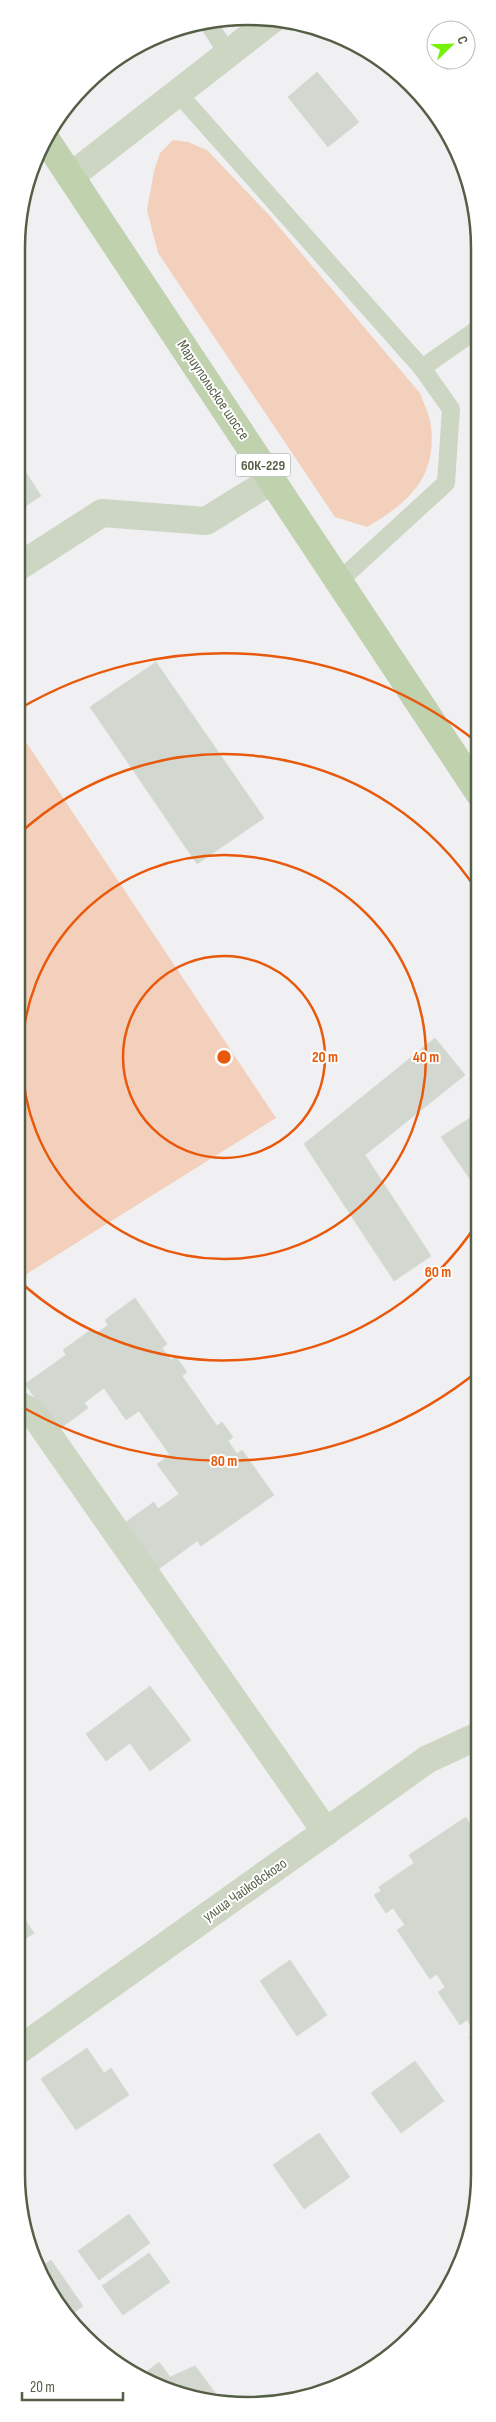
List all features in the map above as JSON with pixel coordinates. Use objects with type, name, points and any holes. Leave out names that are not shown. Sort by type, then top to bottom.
[{"type":"main road","name":"Мариупольское шоссе","points":[[50,145],[471,781]]},
{"type":"street","points":[[71,176],[227,52],[264,25]]},
{"type":"street","points":[[25,562],[102,513],[206,521],[272,480]]},
{"type":"street","points":[[25,1408],[34,1413],[326,1832]]},
{"type":"street","name":"улица Чайковского","points":[[25,2046],[428,1759],[471,1739]]},
{"type":"lane","points":[[211,28],[227,52]]},
{"type":"lane","points":[[177,92],[422,368],[451,409],[446,483],[339,581]]},
{"type":"lane","points":[[422,368],[471,334]]},
{"type":"shaded area","points":[[173,140],[188,142],[207,150],[269,215],[420,393],[431,426],[432,444],[424,474],[417,487],[407,498],[382,518],[367,527],[335,517],[158,253],[147,210],[154,171],[160,153]]},
{"type":"shaded area","points":[[25,741],[276,1118],[25,1275]]},
{"type":"building","points":[[317,72],[359,122],[328,147],[288,97]]},
{"type":"building","points":[[25,471],[41,496],[25,506]]},
{"type":"building","points":[[156,662],[264,818],[197,864],[90,707]]},
{"type":"building","points":[[435,1038],[465,1075],[365,1155],[431,1256],[394,1281],[304,1144]]},
{"type":"building","points":[[471,1117],[471,1180],[441,1137]]},
{"type":"building","points":[[135,1298],[167,1344],[162,1348],[171,1360],[176,1357],[187,1372],[182,1376],[217,1426],[222,1422],[233,1437],[228,1441],[237,1454],[242,1450],[274,1495],[201,1546],[197,1541],[156,1571],[123,1524],[154,1502],[158,1509],[179,1494],[157,1464],[170,1455],[139,1411],[126,1420],[104,1388],[84,1403],[88,1408],[58,1430],[25,1384],[66,1355],[63,1350],[92,1329],[96,1334],[108,1325],[105,1320]]},
{"type":"building","points":[[150,1686],[191,1740],[150,1771],[130,1743],[106,1761],[86,1734]]},
{"type":"building","points":[[466,1817],[471,1823],[471,2026],[467,2020],[460,2025],[438,1992],[445,1987],[437,1974],[430,1979],[397,1930],[405,1925],[393,1908],[386,1913],[374,1895],[381,1891],[379,1887],[414,1863],[409,1855]]},
{"type":"building","points":[[25,1920],[34,1933],[25,1939]]},
{"type":"building","points":[[290,1960],[327,2015],[297,2036],[260,1981]]},
{"type":"building","points":[[87,2048],[104,2073],[111,2068],[129,2095],[76,2130],[41,2079]]},
{"type":"building","points":[[415,2061],[444,2101],[401,2133],[371,2093]]},
{"type":"building","points":[[319,2133],[350,2177],[304,2209],[273,2165]]},
{"type":"building","points":[[129,2214],[150,2243],[99,2280],[78,2251]]},
{"type":"building","points":[[149,2253],[170,2282],[123,2315],[102,2286]]},
{"type":"building","points":[[51,2260],[83,2306],[73,2313],[55,2286],[44,2265]]},
{"type":"building","points":[[159,2362],[170,2377],[195,2366],[217,2395],[176,2385],[146,2372]]}]
